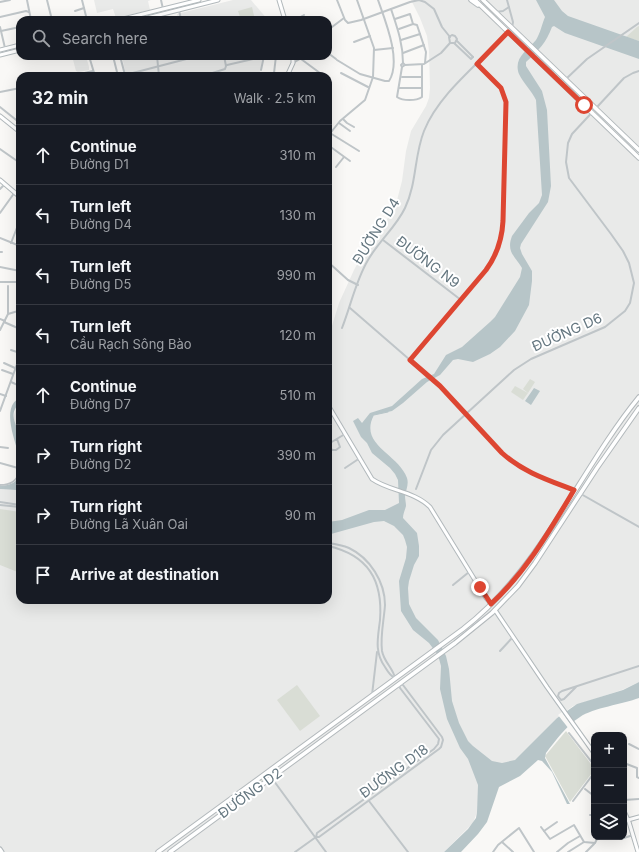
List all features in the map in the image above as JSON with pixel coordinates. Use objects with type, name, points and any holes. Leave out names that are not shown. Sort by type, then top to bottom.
[{"type":"main road","points":[[135,16],[199,0]]},
{"type":"main road","points":[[158,16],[218,0]]},
{"type":"main road","points":[[279,0],[284,16]]},
{"type":"main road","points":[[471,0],[486,11]]},
{"type":"main road","points":[[484,0],[639,149]]},
{"type":"main road","points":[[477,2],[639,159]]},
{"type":"main road","points":[[163,9],[164,14]]},
{"type":"main road","points":[[0,50],[16,46]]},
{"type":"main road","points":[[5,48],[6,53]]},
{"type":"main road","points":[[0,55],[16,51]]},
{"type":"main road","points":[[289,72],[293,63]]},
{"type":"main road","points":[[0,116],[16,129]]},
{"type":"main road","points":[[0,180],[14,192]]},
{"type":"main road","name":"ĐƯỜNG D2","points":[[159,852],[262,775],[421,660],[487,609],[524,567],[554,524],[574,490],[639,395]]},
{"type":"main road","name":"ĐƯỜNG D2","points":[[170,852],[372,703],[401,686],[424,666],[460,640],[491,614],[521,583],[618,438],[639,410]]},
{"type":"main road","points":[[332,411],[372,479],[381,484],[416,497],[430,507],[486,598],[591,749]]},
{"type":"main road","points":[[620,423],[626,427]]},
{"type":"main road","points":[[574,490],[581,494]]},
{"type":"main road","points":[[395,678],[401,686]]},
{"type":"main road","points":[[638,852],[628,820],[639,817]]},
{"type":"street","points":[[0,2],[10,0]]},
{"type":"street","points":[[27,0],[30,16]]},
{"type":"street","points":[[47,0],[51,16]]},
{"type":"street","points":[[82,0],[86,16]]},
{"type":"street","points":[[161,0],[163,9]]},
{"type":"street","points":[[337,0],[345,22],[348,23],[410,2],[419,0],[425,2],[434,9],[442,27],[450,37],[448,39],[450,43]]},
{"type":"street","points":[[332,130],[338,123],[363,103],[373,77],[374,50],[357,0]]},
{"type":"street","points":[[332,56],[360,74],[389,81],[392,76],[393,48],[378,0]]},
{"type":"street","points":[[507,0],[513,22],[512,28]]},
{"type":"street","points":[[495,12],[503,11],[509,7]]},
{"type":"street","points":[[76,10],[84,8]]},
{"type":"street","points":[[391,9],[398,29],[403,53],[402,77],[398,98],[421,98],[422,65]]},
{"type":"street","points":[[179,10],[180,16]]},
{"type":"street","points":[[0,17],[26,11],[30,12]]},
{"type":"street","points":[[395,20],[410,14],[413,24],[417,25],[424,45],[426,52],[425,63]]},
{"type":"street","points":[[332,27],[344,18]]},
{"type":"street","points":[[566,79],[587,59],[639,23]]},
{"type":"street","points":[[398,29],[413,24]]},
{"type":"street","points":[[0,27],[5,48]]},
{"type":"street","points":[[0,32],[16,28]]},
{"type":"street","name":"ĐƯỜNG D4","points":[[342,328],[368,259],[398,220],[408,200],[414,180],[419,147],[424,131],[431,117],[443,99],[508,32]]},
{"type":"street","points":[[401,40],[420,34]]},
{"type":"street","points":[[354,42],[370,36]]},
{"type":"street","points":[[450,37],[456,37],[457,41],[473,57],[471,59],[454,43]]},
{"type":"street","points":[[403,65],[422,65],[441,53],[450,43],[457,41]]},
{"type":"street","points":[[403,53],[424,45]]},
{"type":"street","points":[[374,50],[393,48]]},
{"type":"street","points":[[89,72],[93,71],[90,60]]},
{"type":"street","points":[[114,60],[117,72]]},
{"type":"street","points":[[121,60],[124,72]]},
{"type":"street","points":[[157,60],[159,72]]},
{"type":"street","points":[[140,72],[183,60]]},
{"type":"street","points":[[225,60],[226,66]]},
{"type":"street","points":[[216,72],[225,69],[226,66],[249,60]]},
{"type":"street","points":[[261,70],[263,60]]},
{"type":"street","points":[[274,72],[276,60]]},
{"type":"street","points":[[293,63],[299,60]]},
{"type":"street","points":[[302,60],[319,72]]},
{"type":"street","points":[[410,360],[491,264],[497,252],[502,233],[506,102],[501,88],[477,64]]},
{"type":"street","name":"ĐƯỜNG D6","points":[[416,488],[430,450],[443,435],[522,364],[605,327],[625,311],[630,303],[634,283],[633,272],[626,256],[574,186],[567,173],[567,148],[574,130],[624,78],[639,71]]},
{"type":"street","points":[[341,73],[368,87]]},
{"type":"street","points":[[402,77],[422,77]]},
{"type":"street","points":[[0,92],[16,88]]},
{"type":"street","points":[[399,88],[422,88]]},
{"type":"street","points":[[0,107],[16,120]]},
{"type":"street","points":[[343,119],[354,127]]},
{"type":"street","points":[[338,123],[350,132]]},
{"type":"street","points":[[332,136],[358,151]]},
{"type":"street","points":[[332,148],[350,161]]},
{"type":"street","points":[[0,149],[16,160]]},
{"type":"street","points":[[336,167],[344,157]]},
{"type":"street","points":[[0,189],[5,184]]},
{"type":"street","points":[[0,213],[14,192]]},
{"type":"street","points":[[10,243],[16,229]]},
{"type":"street","points":[[0,238],[16,245]]},
{"type":"street","name":"ĐƯỜNG N9","points":[[383,240],[461,300]]},
{"type":"street","points":[[332,266],[348,280],[358,285]]},
{"type":"street","points":[[0,267],[16,270]]},
{"type":"street","points":[[0,282],[16,282]]},
{"type":"street","points":[[0,330],[8,314],[8,286]]},
{"type":"street","points":[[350,308],[440,386],[502,453],[513,462],[527,471],[574,490]]},
{"type":"street","points":[[8,314],[16,312]]},
{"type":"street","points":[[0,319],[16,327]]},
{"type":"street","points":[[11,350],[16,353]]},
{"type":"street","points":[[0,411],[16,366],[4,363]]},
{"type":"street","points":[[2,370],[13,374]]},
{"type":"street","points":[[10,382],[16,384]]},
{"type":"street","points":[[0,394],[6,396]]},
{"type":"street","points":[[332,443],[346,434]]},
{"type":"street","points":[[332,450],[336,450],[340,447],[337,439]]},
{"type":"street","points":[[0,446],[8,448]]},
{"type":"street","points":[[345,468],[360,458]]},
{"type":"street","points":[[0,463],[16,467]]},
{"type":"street","points":[[0,485],[14,482],[16,479]]},
{"type":"street","points":[[581,494],[639,527]]},
{"type":"street","points":[[0,503],[16,505]]},
{"type":"street","points":[[332,545],[350,552],[365,565],[377,585],[380,595],[381,604],[372,695]]},
{"type":"street","points":[[332,545],[349,548],[358,554],[367,562],[376,575],[385,604],[382,640],[384,659],[395,678]]},
{"type":"street","points":[[453,585],[470,571]]},
{"type":"street","points":[[500,651],[512,638]]},
{"type":"street","points":[[377,640],[382,640]]},
{"type":"street","points":[[377,649],[380,661],[391,676],[395,678]]},
{"type":"street","points":[[576,687],[564,699],[561,700],[558,696],[562,691],[639,666]]},
{"type":"street","name":"ĐƯỜNG D18","points":[[295,852],[316,837],[319,837],[441,747],[443,740],[442,737],[401,686]]},
{"type":"street","name":"ĐƯỜNG D18","points":[[316,837],[317,833],[434,749],[438,744],[439,739],[401,686]]},
{"type":"street","points":[[569,732],[591,761]]},
{"type":"street","points":[[629,744],[639,749]]},
{"type":"street","points":[[627,764],[637,768],[637,777],[639,778]]},
{"type":"street","points":[[272,768],[271,777],[326,852]]},
{"type":"street","points":[[573,801],[591,777]]},
{"type":"street","points":[[585,789],[591,794]]},
{"type":"street","points":[[627,800],[639,799]]},
{"type":"street","points":[[369,801],[408,852]]},
{"type":"street","points":[[544,831],[557,822]]},
{"type":"street","points":[[541,827],[550,840],[574,825],[584,842]]},
{"type":"street","points":[[498,852],[494,851],[518,828],[534,852]]},
{"type":"street","points":[[627,837],[633,835]]},
{"type":"street","points":[[557,852],[580,836]]},
{"type":"street","points":[[586,852],[596,840]]},
{"type":"street","points":[[502,842],[513,852]]},
{"type":"street","points":[[568,852],[584,842],[595,843]]},
{"type":"shaded area","points":[[94,0],[151,0],[148,1],[150,10],[124,16],[115,16],[113,9],[97,13]]},
{"type":"shaded area","points":[[233,0],[251,0],[265,16],[177,16],[177,14]]},
{"type":"shaded area","points":[[411,0],[639,0],[639,682],[622,690],[573,706],[557,718],[519,757],[479,789],[477,812],[473,823],[444,852],[0,852],[0,489],[16,490],[16,604],[332,604],[332,326],[339,303],[354,270],[368,244],[386,221],[396,204],[402,181],[406,151],[411,131],[429,98],[429,51],[427,36]]},
{"type":"shaded area","points":[[536,0],[554,0],[562,11],[568,16],[639,41],[639,59],[565,33],[554,26],[552,27],[542,46],[526,62],[526,66],[542,91],[547,110],[551,186],[548,202],[521,244],[520,248],[532,271],[529,305],[515,331],[500,347],[490,354],[473,362],[458,359],[453,360],[440,375],[427,382],[392,411],[374,415],[370,425],[371,434],[375,442],[403,470],[408,480],[405,496],[406,506],[403,518],[417,533],[419,546],[419,556],[414,565],[409,581],[409,604],[416,618],[438,640],[446,656],[449,669],[452,701],[459,723],[468,741],[473,746],[492,761],[502,763],[515,760],[557,718],[577,704],[623,690],[639,682],[639,698],[592,711],[580,717],[557,738],[546,753],[545,758],[570,804],[567,804],[552,772],[542,761],[538,760],[520,776],[499,787],[487,822],[461,852],[444,852],[468,829],[476,818],[478,785],[468,759],[460,748],[447,719],[440,689],[441,666],[438,655],[429,643],[413,630],[401,611],[399,581],[406,558],[407,547],[405,540],[403,535],[394,526],[384,521],[374,522],[332,534],[332,521],[342,520],[369,510],[385,510],[399,503],[398,480],[395,474],[372,453],[367,443],[361,437],[353,421],[358,418],[362,423],[370,413],[392,406],[422,379],[434,374],[446,355],[462,347],[495,317],[520,277],[522,268],[512,254],[510,241],[529,213],[539,203],[542,195],[536,100],[519,74],[518,63],[522,55],[536,40],[545,17]]},
{"type":"shaded area","points":[[252,7],[254,16],[240,16],[238,11]]},
{"type":"shaded area","points":[[639,26],[639,41],[626,37],[637,27]]},
{"type":"shaded area","points":[[73,60],[87,60],[89,70],[76,71]]},
{"type":"shaded area","points":[[123,60],[262,60],[260,72],[125,72]]},
{"type":"shaded area","points":[[530,379],[535,382],[528,393],[523,389]]},
{"type":"shaded area","points":[[515,386],[528,393],[523,400],[511,392]]},
{"type":"shaded area","points":[[534,388],[540,391],[531,405],[525,401]]},
{"type":"shaded area","points":[[16,401],[14,421],[16,426],[16,445],[10,417],[14,402]]},
{"type":"shaded area","points":[[16,409],[16,428],[14,424],[13,418]]},
{"type":"shaded area","points":[[16,481],[16,490],[0,489],[0,486]]},
{"type":"shaded area","points":[[0,509],[16,511],[16,571],[0,565]]},
{"type":"shaded area","points":[[297,685],[320,716],[300,731],[277,700]]},
{"type":"shaded area","points":[[566,731],[591,764],[591,774],[570,802],[545,756]]},
{"type":"shaded area","points":[[263,779],[263,781],[245,795],[243,792]]},
{"type":"pier","points":[[562,712],[572,726],[569,729],[558,715]]},
{"type":"waterway","points":[[374,415],[388,412]]},
{"type":"route","points":[[480,587],[491,604],[497,599],[530,559],[554,524],[574,490],[527,471],[513,462],[502,453],[440,386],[410,360],[486,270],[496,254],[501,238],[503,221],[506,102],[504,94],[498,84],[477,64],[508,32],[584,105]]}]
